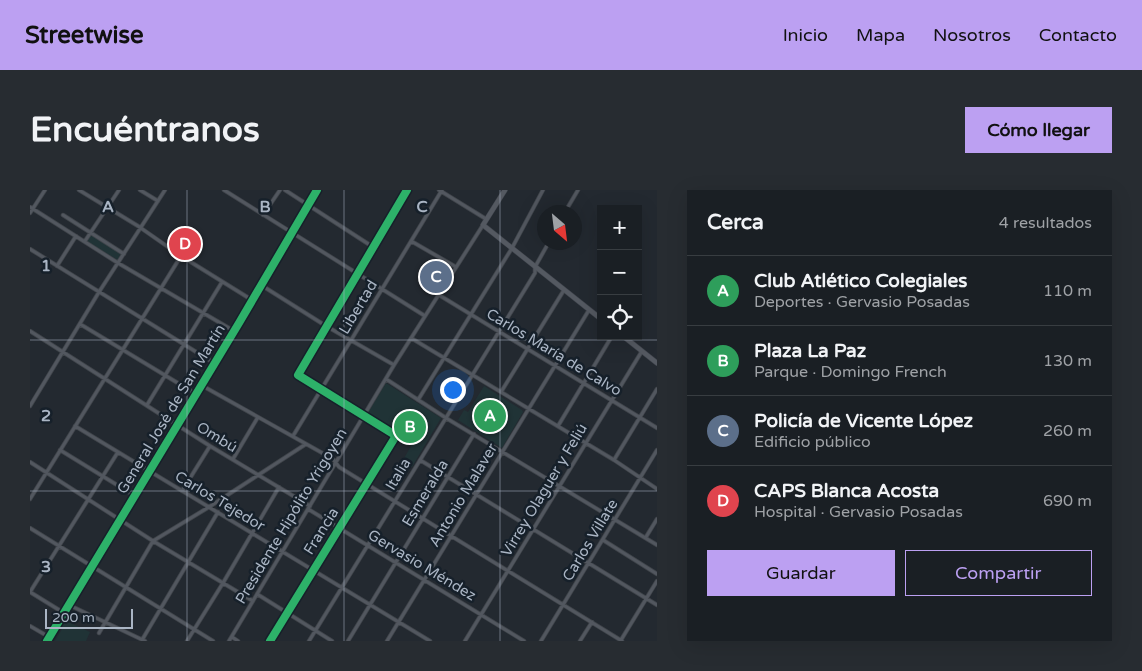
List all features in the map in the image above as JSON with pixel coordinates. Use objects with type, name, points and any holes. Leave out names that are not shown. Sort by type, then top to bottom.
[{"type":"main road","points":[[504,190],[482,225],[597,316]]},
{"type":"main road","points":[[628,340],[657,363]]},
{"type":"street","points":[[30,214],[31,208],[44,190]]},
{"type":"street","points":[[79,190],[252,300]]},
{"type":"street","points":[[85,190],[89,196]]},
{"type":"street","points":[[85,242],[119,190]]},
{"type":"street","points":[[140,190],[158,201]]},
{"type":"street","points":[[30,406],[99,292],[165,190]]},
{"type":"street","points":[[224,190],[425,316]]},
{"type":"street","points":[[263,215],[280,190]]},
{"type":"street","points":[[285,190],[373,247]]},
{"type":"street","name":"General José de San Martín","points":[[48,639],[317,190]]},
{"type":"street","points":[[364,416],[298,375],[407,190]]},
{"type":"street","points":[[441,190],[486,219]]},
{"type":"street","name":"Libertad","points":[[292,436],[441,190]]},
{"type":"street","points":[[418,400],[512,248],[543,190]]},
{"type":"street","points":[[569,205],[578,190]]},
{"type":"street","points":[[31,208],[118,263],[234,331]]},
{"type":"street","points":[[63,215],[124,254]]},
{"type":"street","name":"Presidente Hipólito Yrigoyen","points":[[229,641],[394,365],[482,225]]},
{"type":"street","points":[[57,266],[76,236]]},
{"type":"street","points":[[411,241],[456,267]]},
{"type":"street","points":[[30,249],[214,363]]},
{"type":"street","name":"Italia","points":[[309,641],[534,273],[545,250]]},
{"type":"street","points":[[30,499],[181,256]]},
{"type":"street","points":[[147,405],[222,282]]},
{"type":"street","points":[[261,285],[326,326],[394,365]]},
{"type":"street","points":[[501,392],[564,290]]},
{"type":"street","name":"Carlos María de Calvo","points":[[439,295],[657,428]]},
{"type":"street","name":"Antonio Malaver","points":[[386,641],[589,310]]},
{"type":"street","points":[[80,324],[196,394]]},
{"type":"street","name":"Ombú","points":[[30,331],[309,507]]},
{"type":"street","points":[[411,338],[614,460],[657,489]]},
{"type":"street","points":[[558,426],[609,340]]},
{"type":"street","name":"Virrey Olaguer y Feliú","points":[[465,641],[642,351]]},
{"type":"street","points":[[386,379],[446,418],[657,544]]},
{"type":"street","points":[[202,384],[333,459],[340,467],[366,484],[621,641],[657,581]]},
{"type":"street","points":[[614,460],[657,389]]},
{"type":"street","name":"Francia","points":[[270,641],[394,439],[395,435],[364,416]]},
{"type":"street","points":[[233,460],[258,417]]},
{"type":"street","name":"Carlos Tejedor","points":[[75,426],[430,641]]},
{"type":"street","name":"Esmeralda","points":[[348,641],[474,434]]},
{"type":"street","points":[[99,634],[153,541],[306,444]]},
{"type":"street","points":[[182,491],[210,446]]},
{"type":"street","points":[[60,450],[135,496]]},
{"type":"street","name":"Carlos Villate","points":[[541,641],[657,450]]},
{"type":"street","points":[[64,613],[30,592],[118,452]]},
{"type":"street","points":[[420,460],[657,605]]},
{"type":"street","points":[[30,462],[153,541],[253,601]]},
{"type":"street","points":[[187,641],[279,487]]},
{"type":"street","name":"Gervasio Méndez","points":[[309,507],[339,528],[524,641]]},
{"type":"street","points":[[68,605],[144,640],[160,609],[218,512]]},
{"type":"street","points":[[646,537],[657,519]]},
{"type":"street","points":[[30,528],[213,641]]},
{"type":"street","points":[[603,540],[657,574]]},
{"type":"street","points":[[258,594],[332,641]]},
{"type":"street","points":[[580,641],[592,622]]},
{"type":"street","points":[[30,626],[48,639]]},
{"type":"street","points":[[232,637],[238,641]]},
{"type":"green space","points":[[91,235],[121,253],[118,260],[87,242]]},
{"type":"green space","points":[[386,383],[441,418],[412,467],[403,460],[411,446],[411,442],[366,416]]},
{"type":"green space","points":[[484,386],[523,412],[502,448],[458,420],[464,410],[468,412]]},
{"type":"green space","points":[[64,620],[90,632],[86,641],[55,641],[62,629],[59,627]]},
{"type":"cycle path","points":[[47,641],[317,190]]},
{"type":"cycle path","points":[[270,641],[394,439],[395,435],[298,375],[407,190]]},
{"type":"place","name":"CAPS Blanca Acosta","points":[[185,244]]},
{"type":"place","name":"Policía de Vicente López","points":[[436,277]]},
{"type":"place","name":"Club Atlético Colegiales","points":[[490,416]]},
{"type":"place","name":"Plaza La Paz","points":[[410,427]]}]
